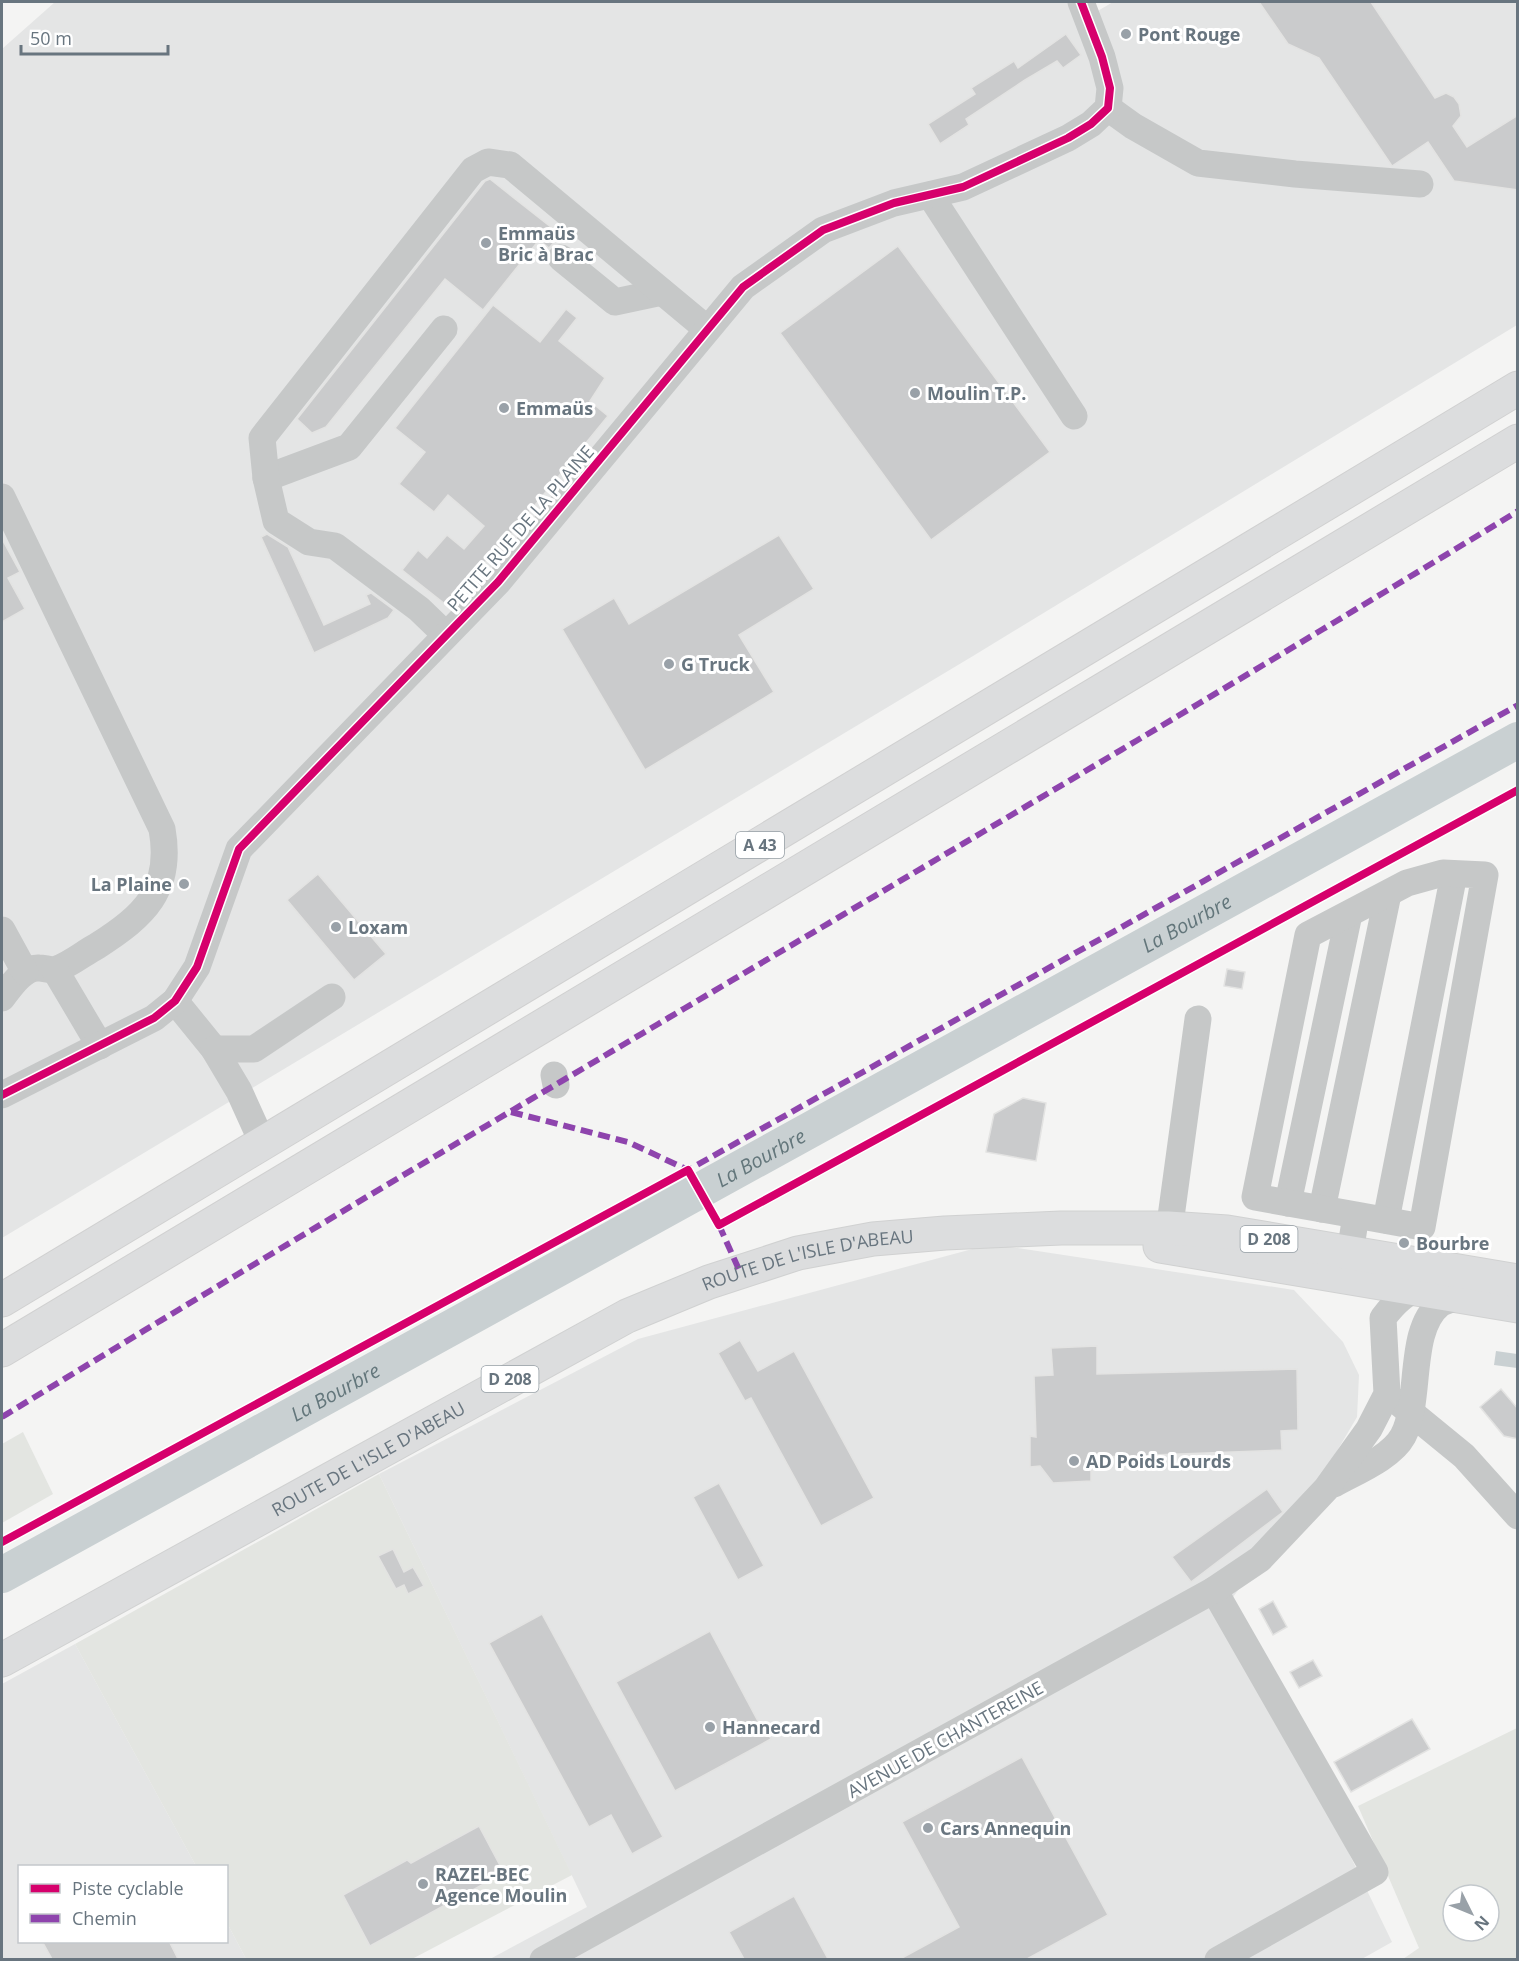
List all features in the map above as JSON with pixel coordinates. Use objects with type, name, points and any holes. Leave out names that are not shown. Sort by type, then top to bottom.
[{"type":"main road","name":"A 43","points":[[2,1300],[1518,388]]},
{"type":"main road","name":"A 43","points":[[2,1350],[1518,441]]},
{"type":"main road","name":"ROUTE DE L'ISLE D'ABEAU","points":[[2,1660],[627,1316],[699,1287],[798,1253],[873,1239],[1061,1228],[1167,1238],[1358,1263],[1467,1285],[1518,1306]]},
{"type":"main road","name":"ROUTE DE L'ISLE D'ABEAU","points":[[1358,1263],[1414,1289],[1518,1281]]},
{"type":"street","points":[[1081,2],[1102,57],[1110,88],[1108,108],[1133,126],[1198,163],[1295,174],[1420,184]]},
{"type":"street","name":"PETITE RUE DE LA PLAINE","points":[[2,1095],[154,1018],[175,1001],[197,967],[239,849],[498,582],[707,329],[751,280],[823,230],[894,203],[963,187],[1068,138],[1091,124],[1108,108]]},
{"type":"street","points":[[446,635],[419,609],[334,546],[309,542],[276,520],[266,478],[262,438],[472,170],[488,162],[510,165],[707,329]]},
{"type":"street","points":[[930,195],[1074,416]]},
{"type":"street","points":[[561,258],[615,302],[662,292]]},
{"type":"street","points":[[266,478],[349,447],[444,329]]},
{"type":"street","points":[[2,496],[162,829],[166,848],[158,887],[148,907],[127,927],[55,970],[36,967],[25,972],[2,998]]},
{"type":"street","points":[[1443,873],[1485,875],[1422,1227],[1255,1197],[1308,935],[1388,894],[1407,883],[1443,873]]},
{"type":"street","points":[[1386,1220],[1454,874]]},
{"type":"street","points":[[1322,1209],[1388,894]]},
{"type":"street","points":[[1288,1203],[1348,914]]},
{"type":"street","points":[[2,930],[25,972]]},
{"type":"street","points":[[55,970],[100,1046]]},
{"type":"street","points":[[214,1049],[254,1049],[332,997]]},
{"type":"street","points":[[175,1001],[214,1049],[239,1092],[262,1144]]},
{"type":"street","points":[[1167,1238],[1198,1019]]},
{"type":"street","points":[[1356,1215],[1358,1263],[1377,1298],[1383,1318],[1388,1394],[1464,1456],[1518,1516]]},
{"type":"street","name":"AVENUE DE CHANTEREINE","points":[[1426,1323],[1440,1304],[1467,1285]]},
{"type":"street","points":[[1383,1318],[1395,1302],[1414,1289]]},
{"type":"street","name":"AVENUE DE CHANTEREINE","points":[[1326,1490],[1385,1454],[1402,1438],[1411,1413],[1420,1344],[1426,1323],[1425,1304],[1414,1289]]},
{"type":"street","name":"AVENUE DE CHANTEREINE","points":[[543,1959],[1214,1590],[1260,1559],[1326,1490],[1369,1429],[1388,1394]]},
{"type":"street","points":[[1214,1590],[1375,1872],[1218,1959]]},
{"type":"shaded area","points":[[55,2],[1090,2],[1096,12],[1113,2],[1517,2],[1517,325],[973,656],[2,1238],[2,49]]},
{"type":"shaded area","points":[[991,1244],[1294,1290],[1343,1342],[1359,1375],[1357,1417],[1327,1468],[1228,1604],[1392,1942],[1360,1960],[490,1959],[587,1907],[379,1474],[638,1339]]},
{"type":"shaded area","points":[[1496,1351],[1517,1354],[1517,1368],[1494,1365]]},
{"type":"shaded area","points":[[23,1432],[53,1494],[2,1523],[2,1444]]},
{"type":"shaded area","points":[[379,1474],[572,1875],[412,1959],[246,1959],[228,1925],[228,1865],[195,1865],[75,1644]]},
{"type":"shaded area","points":[[75,1644],[195,1865],[18,1865],[18,1943],[228,1943],[228,1925],[246,1959],[2,1959],[2,1684]]},
{"type":"shaded area","points":[[1517,1728],[1517,1959],[1403,1959],[1419,1948],[1358,1806]]},
{"type":"building","points":[[1259,2],[1371,2],[1435,98],[1446,93],[1454,97],[1459,104],[1461,116],[1453,126],[1467,147],[1518,115],[1518,190],[1454,181],[1428,142],[1392,166],[1319,58],[1288,44]]},
{"type":"building","points":[[1066,34],[1081,55],[1063,68],[1057,61],[1025,80],[966,119],[969,125],[940,144],[928,124],[975,94],[971,88],[1014,61],[1018,68]]},
{"type":"building","points":[[490,179],[561,235],[549,248],[539,240],[483,310],[445,279],[326,427],[312,433],[297,419],[485,181]]},
{"type":"building","name":"Moulin T.P.","points":[[898,246],[1050,452],[931,540],[780,333]]},
{"type":"building","name":"Emmaüs","points":[[493,305],[540,342],[566,309],[577,318],[559,341],[605,378],[590,401],[608,416],[504,543],[445,604],[402,570],[418,550],[427,558],[447,535],[464,549],[484,526],[448,495],[434,512],[399,484],[425,452],[395,428]]},
{"type":"building","points":[[267,534],[288,547],[324,625],[370,604],[366,595],[371,593],[394,610],[388,618],[314,653],[261,537]]},
{"type":"building","name":"G Truck","points":[[779,535],[814,589],[739,635],[774,692],[645,770],[562,629],[614,598],[629,624]]},
{"type":"building","points":[[2,539],[20,572],[8,578],[25,609],[2,622]]},
{"type":"building","name":"Loxam","points":[[318,874],[386,954],[354,980],[287,900]]},
{"type":"building","points":[[1227,969],[1245,972],[1242,989],[1224,986]]},
{"type":"building","points":[[1023,1098],[1046,1103],[1036,1161],[986,1152],[994,1114]]},
{"type":"building","points":[[740,1340],[758,1371],[794,1351],[874,1498],[821,1526],[751,1398],[745,1401],[718,1353]]},
{"type":"building","points":[[1097,1346],[1097,1374],[1297,1369],[1298,1430],[1281,1431],[1282,1450],[1154,1455],[1154,1465],[1133,1466],[1132,1456],[1091,1457],[1091,1481],[1053,1483],[1040,1466],[1030,1467],[1030,1436],[1036,1437],[1034,1376],[1053,1375],[1051,1348]]},
{"type":"building","points":[[1501,1389],[1518,1409],[1518,1439],[1504,1436],[1480,1407]]},
{"type":"building","points":[[719,1483],[764,1566],[738,1580],[693,1497]]},
{"type":"building","points":[[1267,1489],[1283,1512],[1191,1582],[1172,1557]]},
{"type":"building","points":[[393,1549],[404,1572],[413,1567],[424,1586],[408,1594],[404,1585],[396,1589],[378,1556]]},
{"type":"building","points":[[1273,1601],[1287,1627],[1273,1635],[1259,1609]]},
{"type":"building","points":[[542,1614],[663,1837],[632,1854],[611,1815],[589,1827],[489,1643]]},
{"type":"building","points":[[710,1631],[759,1723],[761,1721],[771,1739],[675,1791],[616,1682]]},
{"type":"building","points":[[1313,1660],[1322,1676],[1299,1688],[1290,1672]]},
{"type":"building","points":[[1412,1719],[1430,1749],[1351,1792],[1334,1762]]},
{"type":"building","points":[[1022,1757],[1108,1915],[1027,1959],[900,1959],[959,1927],[902,1822]]},
{"type":"building","name":"RAZEL-BEC Agence Moulin","points":[[479,1826],[504,1873],[370,1946],[343,1895],[407,1860],[411,1863]]},
{"type":"building","points":[[794,1896],[828,1959],[744,1959],[729,1932]]},
{"type":"building","points":[[43,1943],[170,1943],[178,1959],[52,1959]]},
{"type":"waterway","name":"La Bourbre","points":[[2,1575],[1518,740]]},
{"type":"marked path","points":[[2,1417],[380,1189],[1140,739],[1518,511]]},
{"type":"marked path","points":[[511,1112],[628,1142],[688,1170],[1518,705]]},
{"type":"marked path","points":[[719,1225],[740,1272]]},
{"type":"cycle path","points":[[2,1095],[154,1018],[175,1001],[197,967],[239,849],[498,582],[743,287],[823,230],[894,203],[963,187],[1068,138],[1091,124],[1108,108],[1110,88],[1102,57],[1081,2]]},
{"type":"cycle path","points":[[2,1542],[688,1170],[719,1225],[1518,790]]},
{"type":"place","name":"Pont Rouge","points":[[1126,34]]},
{"type":"place","name":"Emmaüs Bric à Brac","points":[[486,243]]},
{"type":"place","name":"Moulin T.P.","points":[[915,393]]},
{"type":"place","name":"Emmaüs","points":[[504,408]]},
{"type":"place","name":"G Truck","points":[[669,664]]},
{"type":"place","name":"La Plaine","points":[[184,884]]},
{"type":"place","name":"Loxam","points":[[336,927]]},
{"type":"place","name":"Bourbre","points":[[1404,1243]]},
{"type":"place","name":"AD Poids Lourds","points":[[1074,1461]]},
{"type":"place","name":"Hannecard","points":[[710,1727]]},
{"type":"place","name":"Cars Annequin","points":[[928,1828]]},
{"type":"place","name":"RAZEL-BEC Agence Moulin","points":[[423,1884]]}]
